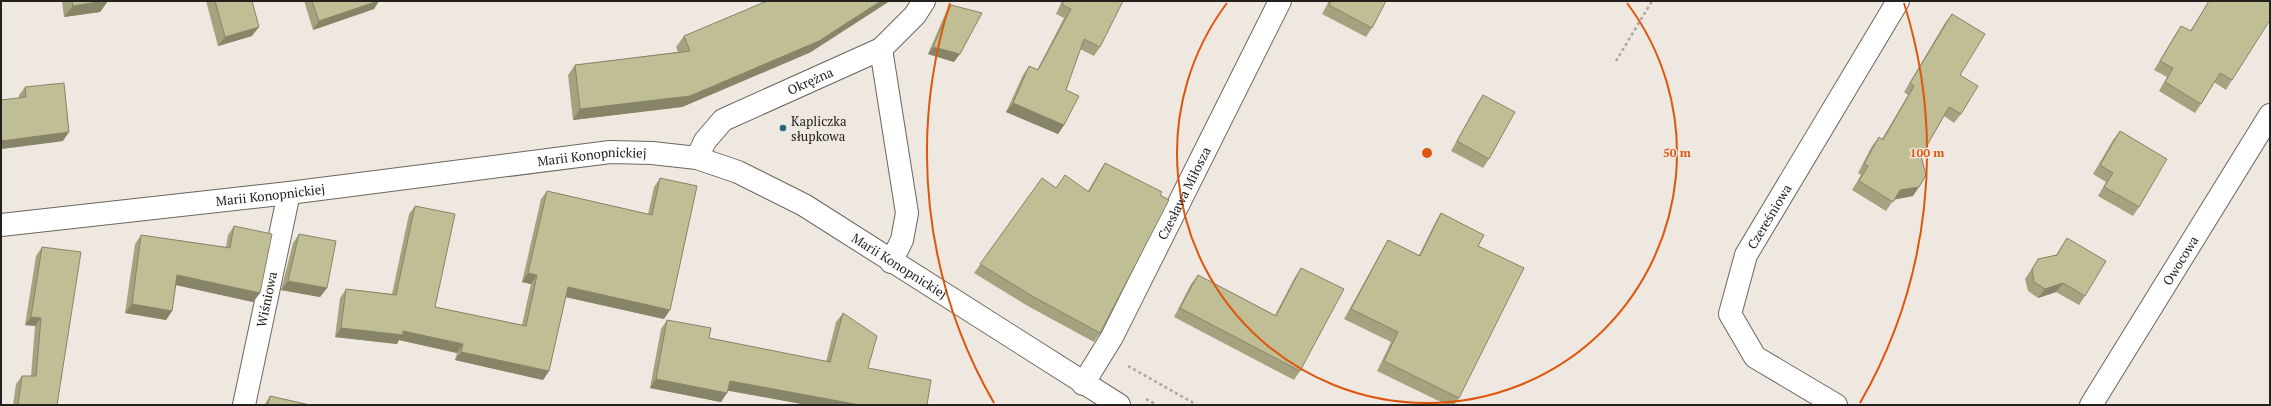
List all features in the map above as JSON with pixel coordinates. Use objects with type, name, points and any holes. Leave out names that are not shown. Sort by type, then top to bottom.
[{"type":"street","name":"Okrężna","points":[[697,158],[705,142],[723,120],[881,49],[915,15],[924,1]]},
{"type":"street","name":"Czesława Miłosza","points":[[1083,384],[1112,337],[1280,1]]},
{"type":"street","name":"Czereśniowa","points":[[1836,405],[1755,358],[1730,314],[1746,255],[1898,1]]},
{"type":"street","points":[[881,49],[907,213],[902,240],[891,262]]},
{"type":"street","name":"Owocowa","points":[[2091,405],[2270,115]]},
{"type":"street","name":"Marii Konopnickiej","points":[[1,225],[289,193],[610,152],[697,158],[738,172],[804,205],[891,262],[1118,405]]},
{"type":"street","name":"Wiśniowa","points":[[244,405],[289,193]]},
{"type":"path","points":[[1616,61],[1652,1]]},
{"type":"building","points":[[72,1],[104,1],[73,6]]},
{"type":"building","points":[[215,1],[252,1],[259,27],[225,37]]},
{"type":"building","points":[[312,1],[378,1],[319,21]]},
{"type":"building","points":[[767,1],[881,1],[819,41],[690,96],[580,109],[575,65],[690,51],[684,36]]},
{"type":"building","points":[[1064,1],[1123,1],[1100,47],[1084,39],[1066,90],[1079,96],[1064,125],[1013,103],[1029,66],[1038,70],[1071,9],[1062,5]]},
{"type":"building","points":[[1331,1],[1386,1],[1372,28],[1329,5]]},
{"type":"building","points":[[2209,1],[2270,1],[2270,20],[2232,80],[2220,73],[2201,104],[2165,82],[2173,68],[2160,61],[2181,26],[2191,31]]},
{"type":"building","points":[[951,5],[982,13],[960,54],[933,47]]},
{"type":"building","points":[[1952,14],[1985,34],[1960,75],[1978,86],[1961,114],[1949,107],[1921,156],[1926,175],[1919,187],[1900,190],[1893,202],[1859,181],[1868,166],[1864,164],[1879,137],[1883,140],[1914,86],[1910,83]]},
{"type":"building","points":[[64,83],[69,132],[2,141],[1,100],[26,97],[25,87]]},
{"type":"building","points":[[1483,95],[1515,112],[1489,159],[1457,141]]},
{"type":"building","points":[[2120,131],[2167,159],[2139,207],[2104,187],[2113,173],[2100,165]]},
{"type":"building","points":[[1105,163],[1162,192],[1160,195],[1169,200],[1100,333],[1032,296],[980,264],[1042,178],[1056,188],[1065,175],[1089,192]]},
{"type":"building","points":[[660,178],[697,186],[670,310],[568,287],[549,371],[461,352],[463,344],[403,331],[403,335],[341,328],[346,289],[396,295],[415,206],[455,214],[435,307],[526,326],[537,275],[528,273],[547,191],[652,215]]},
{"type":"building","points":[[1441,213],[1484,235],[1478,246],[1524,268],[1459,398],[1384,361],[1398,332],[1351,309],[1388,240],[1420,256]]},
{"type":"building","points":[[234,226],[272,234],[260,293],[177,275],[172,311],[132,304],[141,235],[230,248]]},
{"type":"building","points":[[299,234],[336,241],[327,288],[288,281]]},
{"type":"building","points":[[2067,238],[2106,261],[2085,296],[2063,283],[2045,289],[2034,282],[2032,270],[2038,259],[2057,255]]},
{"type":"building","points":[[42,247],[81,252],[57,405],[18,405],[22,376],[36,376],[41,318],[31,317]]},
{"type":"building","points":[[1301,268],[1344,289],[1300,371],[1180,308],[1198,275],[1276,316]]},
{"type":"building","points":[[843,313],[877,336],[868,368],[931,380],[927,405],[860,405],[730,381],[727,393],[656,379],[667,320],[711,328],[709,338],[830,362]]},
{"type":"building","points":[[270,396],[310,405],[268,405]]},
{"type":"place","name":"Kapliczka słupkowa","points":[[783,128]]}]
